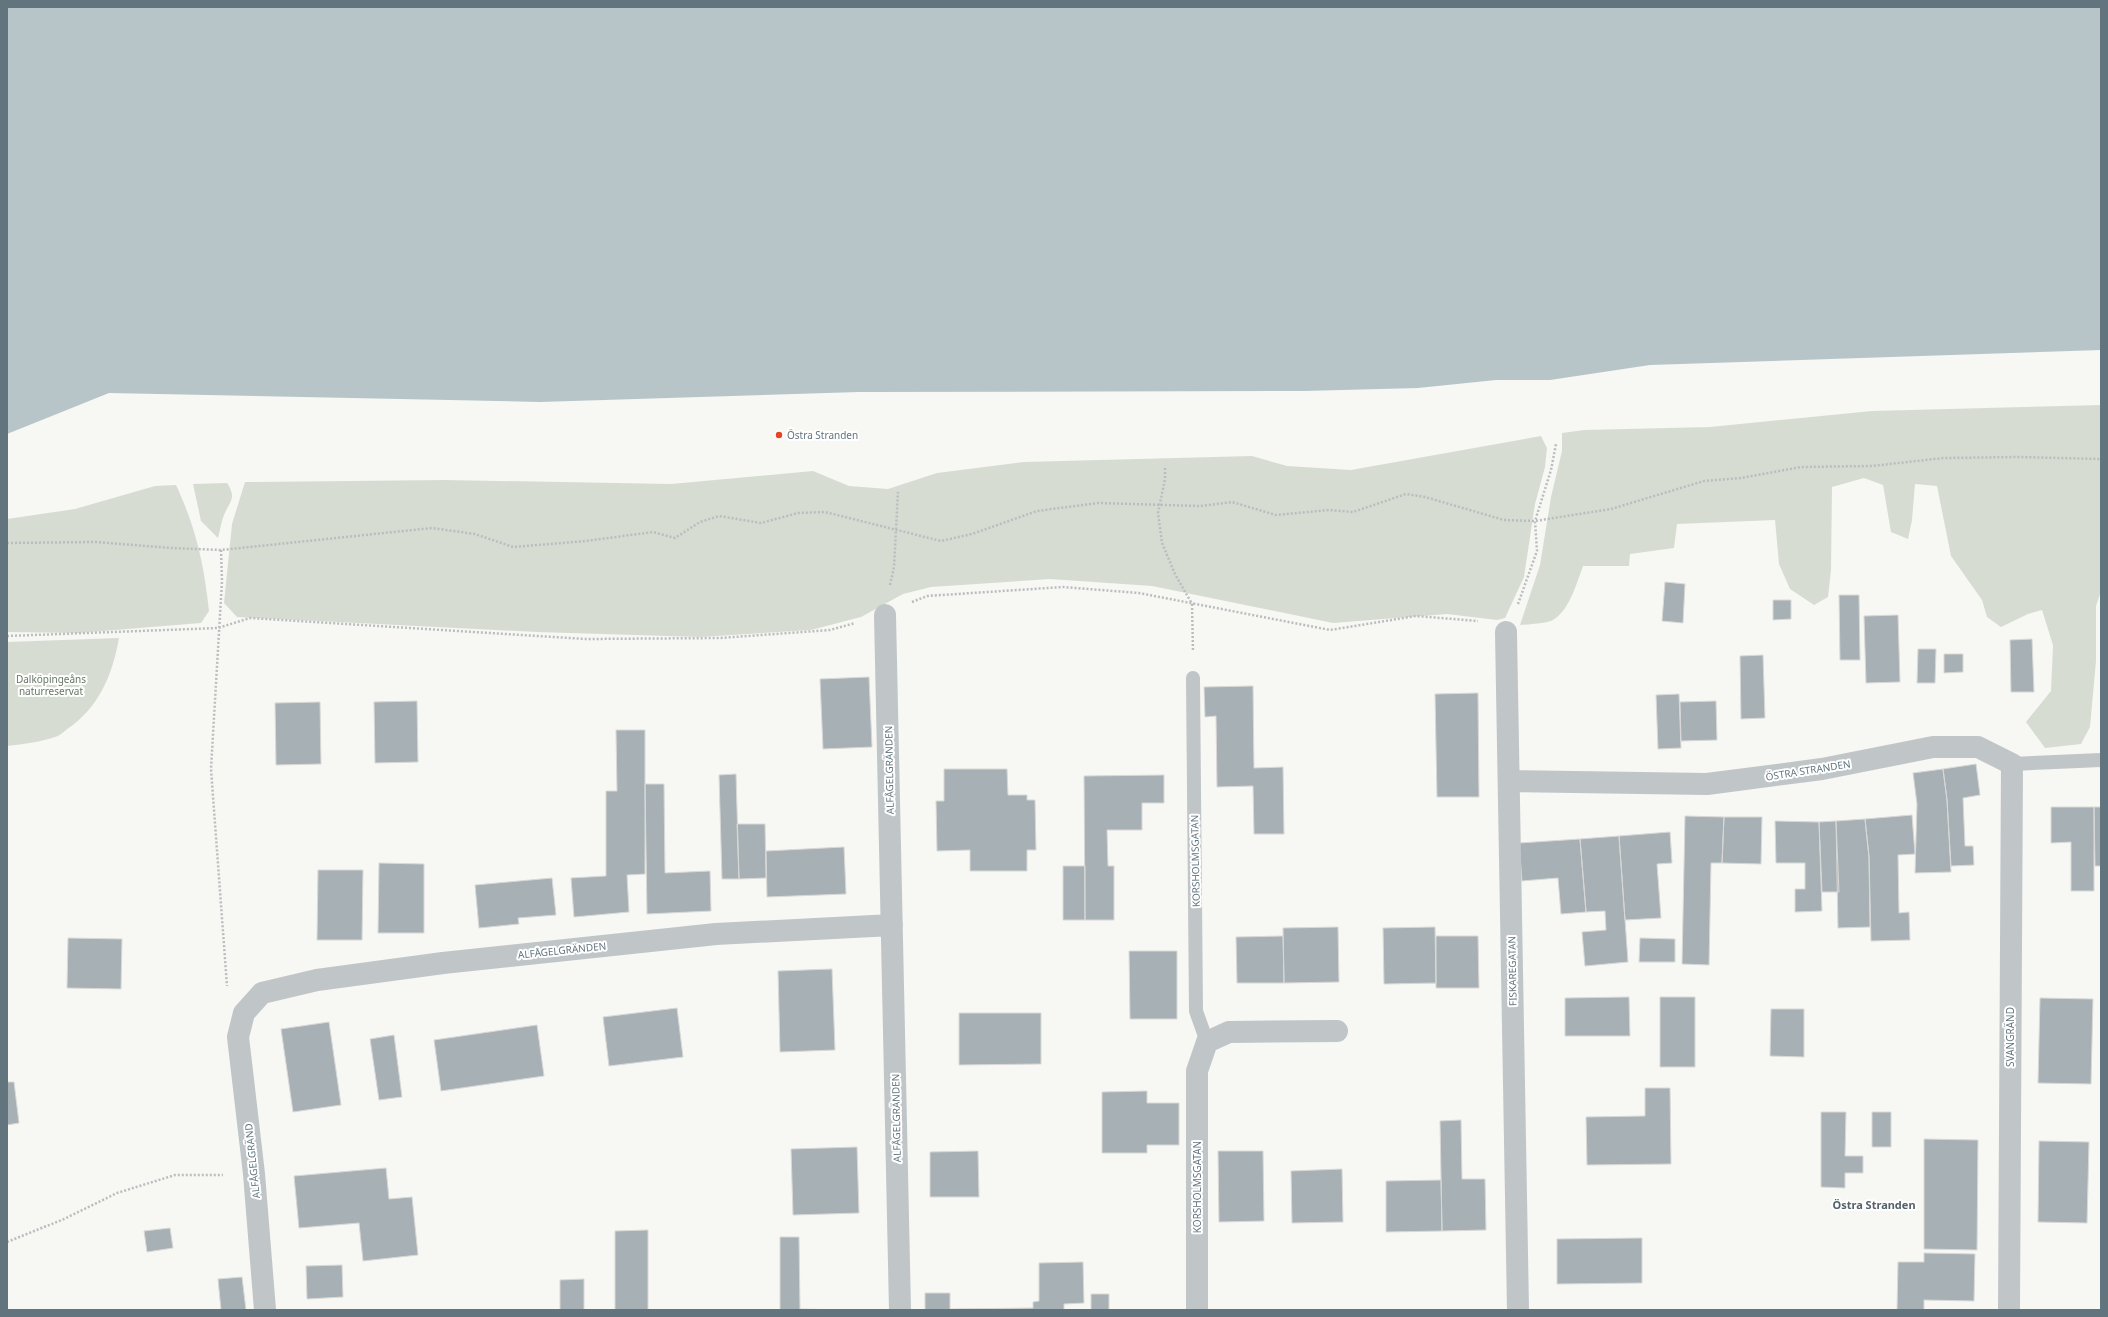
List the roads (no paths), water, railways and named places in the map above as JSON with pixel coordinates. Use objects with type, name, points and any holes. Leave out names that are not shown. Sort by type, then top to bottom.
[{"type":"street","name":"ALFÅGELGRÄNDEN","points":[[885,614],[900,1310]]},
{"type":"street","name":"FISKAREGATAN","points":[[1506,632],[1510,781],[1518,1310]]},
{"type":"street","name":"ÖSTRA STRANDEN","points":[[1510,781],[1707,784],[1822,769],[1933,747],[1978,747],[2012,764]]},
{"type":"street","name":"SVANGRÄND","points":[[2009,1310],[2012,764]]},
{"type":"street","name":"ALFÅGELGRÄNDEN","points":[[244,1013],[262,993],[317,980],[443,963],[716,934],[892,925]]},
{"type":"street","name":"ALFÅGELGRÄND","points":[[244,1013],[238,1037],[254,1174],[265,1310]]},
{"type":"street","points":[[1207,1042],[1229,1032],[1337,1031]]},
{"type":"street","name":"KORSHOLMSGATAN","points":[[1197,1310],[1197,1071],[1207,1042]]},
{"type":"lane","name":"KORSHOLMSGATAN","points":[[1193,678],[1196,1011],[1207,1042]]},
{"type":"lane","name":"ÖSTRA STRANDEN","points":[[2012,764],[2101,760]]},
{"type":"place","name":"Östra Stranden","points":[[779,435]]},
{"type":"district","name":"Östra Stranden","points":[[1874,1205]]},
{"type":"park label","name":"Dalköpingeåns naturreservat","points":[[51,684]]}]
